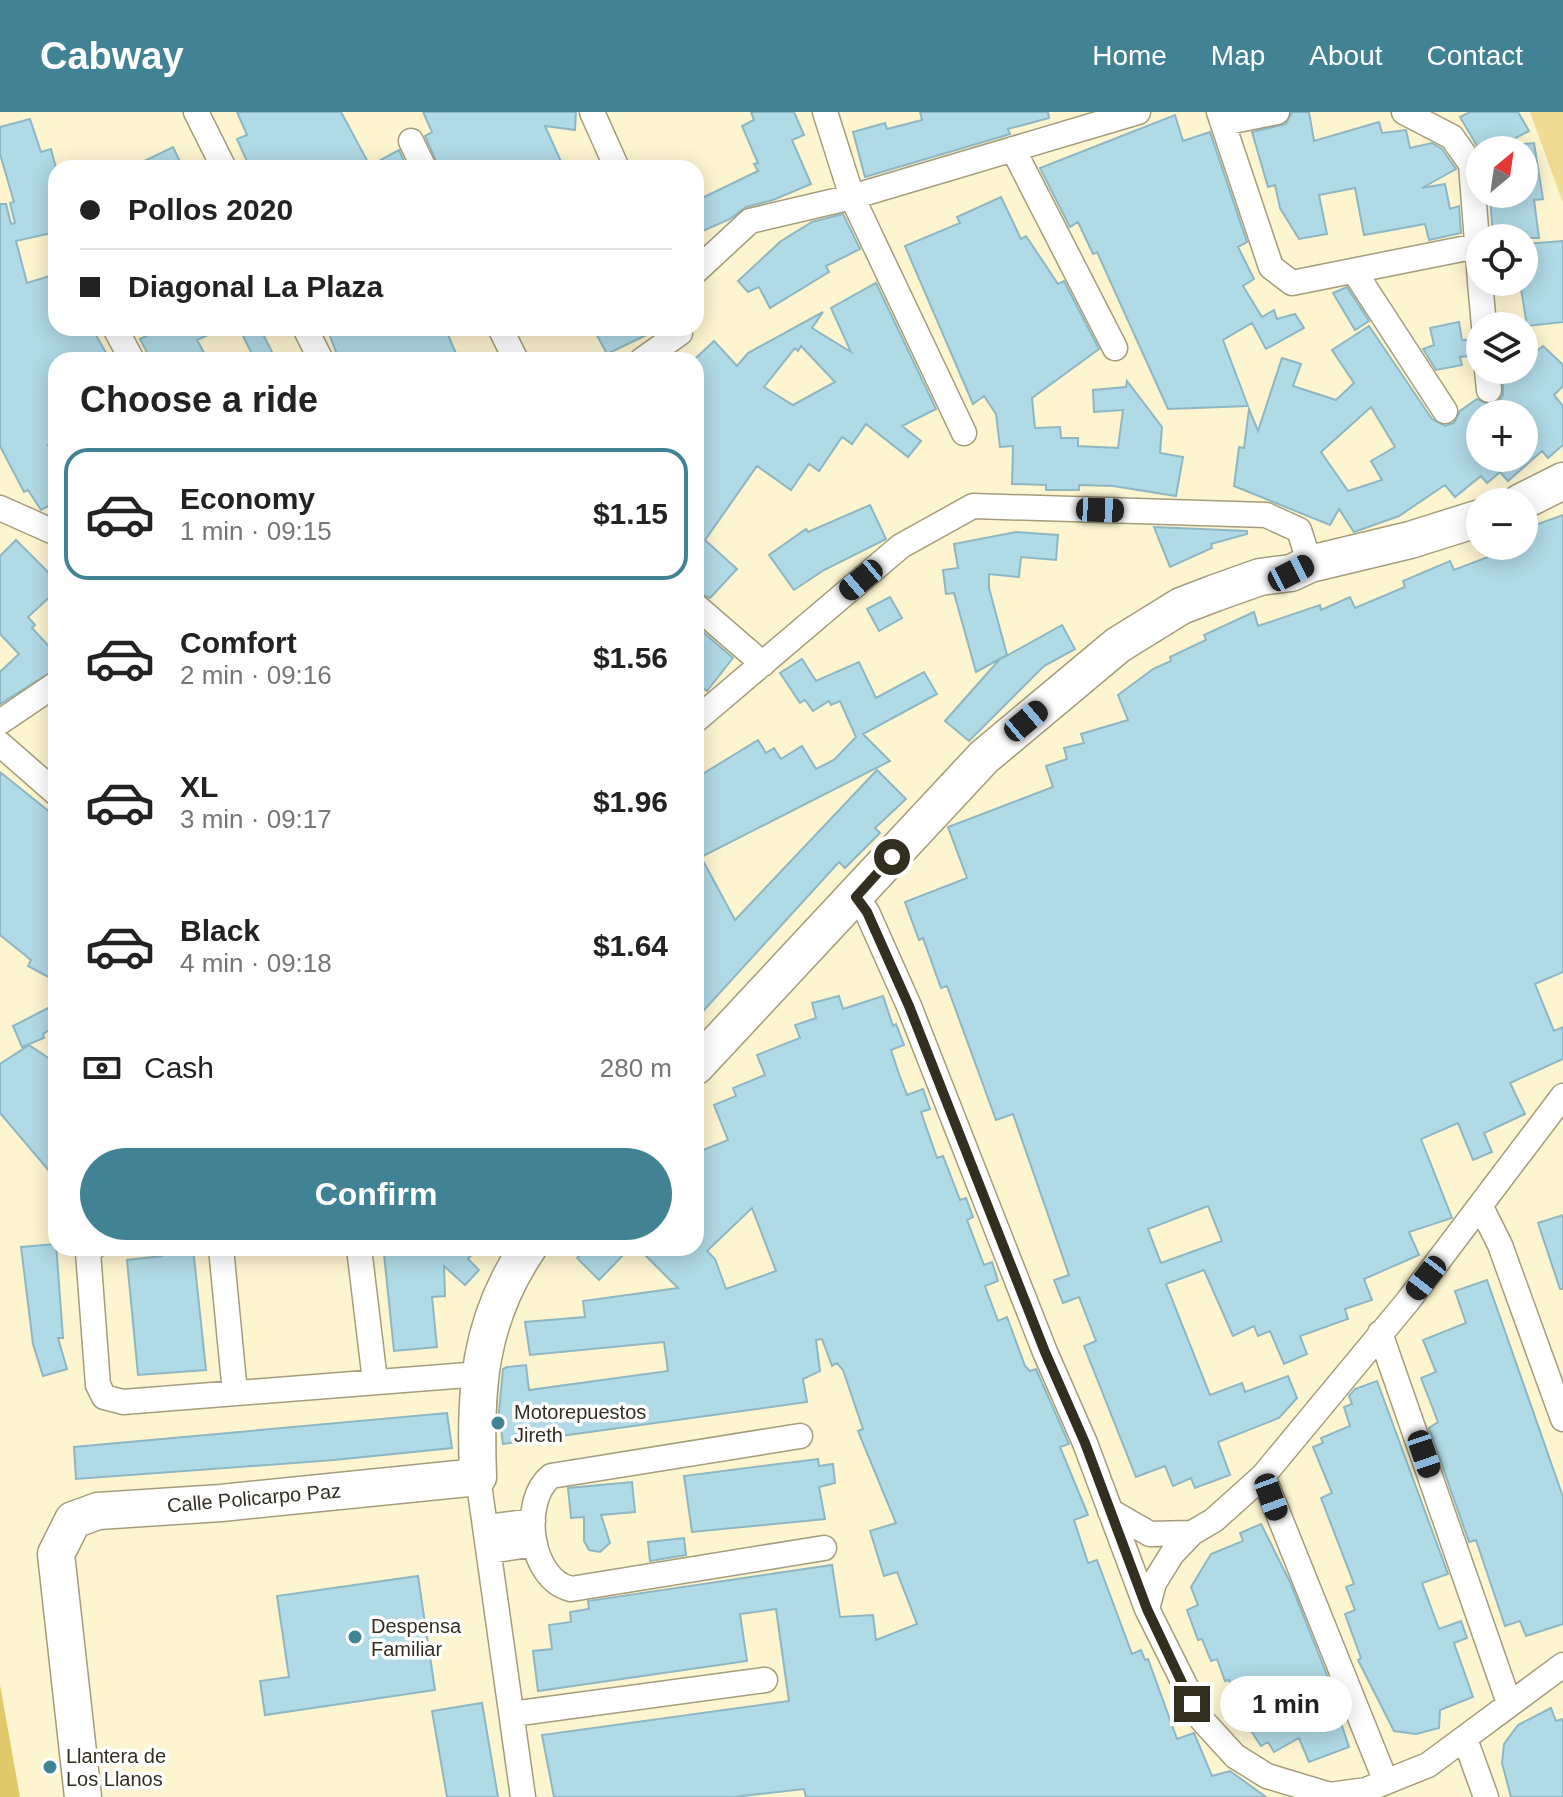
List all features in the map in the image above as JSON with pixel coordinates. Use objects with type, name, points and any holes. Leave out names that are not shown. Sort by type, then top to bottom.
[{"type":"street","points":[[196,112],[220,160]]},
{"type":"street","points":[[592,112],[613,160]]},
{"type":"street","points":[[825,112],[852,197],[964,433]]},
{"type":"street","points":[[704,264],[750,221],[852,197],[1138,112]]},
{"type":"street","points":[[1277,112],[1221,118],[1271,267],[1279,276],[1292,283],[1466,248]]},
{"type":"street","points":[[1404,112],[1461,145],[1471,164],[1475,224]]},
{"type":"street","points":[[411,141],[420,160]]},
{"type":"street","points":[[1013,149],[1115,348]]},
{"type":"street","points":[[1354,271],[1445,411]]},
{"type":"street","points":[[656,352],[676,336]]},
{"type":"street","points":[[1538,494],[1563,481]]},
{"type":"street","points":[[704,713],[901,546],[973,506],[1266,515],[1299,530],[1310,564]]},
{"type":"street","points":[[0,508],[48,529]]},
{"type":"street","points":[[704,1058],[984,757],[1118,645],[1181,606],[1260,577],[1291,573],[1310,564],[1410,540],[1466,522]]},
{"type":"street","points":[[704,613],[763,664]]},
{"type":"street","points":[[0,722],[48,689]]},
{"type":"street","points":[[0,744],[48,786]]},
{"type":"street","points":[[856,897],[867,912],[909,1006],[1147,1609],[1192,1704],[1235,1756],[1267,1776],[1330,1795],[1366,1790],[1428,1765],[1563,1665]]},
{"type":"street","points":[[1147,1609],[1154,1583],[1172,1554],[1192,1533],[1214,1520],[1263,1476],[1481,1207],[1563,1096]]},
{"type":"street","points":[[1481,1207],[1500,1245],[1563,1419]]},
{"type":"street","points":[[88,1256],[98,1385],[104,1397],[123,1402],[480,1374]]},
{"type":"street","points":[[222,1256],[235,1393]]},
{"type":"street","points":[[360,1256],[375,1381]]},
{"type":"street","points":[[523,1256],[495,1304],[483,1343],[478,1477],[523,1797]]},
{"type":"street","points":[[1380,1333],[1509,1703]]},
{"type":"street","points":[[800,1436],[559,1473],[539,1489],[534,1533],[551,1579],[571,1589],[824,1548]]},
{"type":"street","points":[[1263,1476],[1386,1782]]},
{"type":"street","name":"Calle Policarpo Paz","points":[[83,1797],[56,1554],[73,1520],[98,1511],[221,1503],[478,1477]]},
{"type":"street","points":[[1110,1511],[1150,1534],[1192,1533]]},
{"type":"street","points":[[488,1539],[534,1533]]},
{"type":"street","points":[[512,1714],[765,1680]]},
{"type":"street","points":[[1465,1739],[1486,1797]]},
{"type":"shaded area","points":[[1530,112],[1563,112],[1563,203]]},
{"type":"shaded area","points":[[0,1685],[20,1797],[0,1797]]},
{"type":"building","points":[[237,112],[341,112],[367,160],[246,160],[237,139],[247,135]]},
{"type":"building","points":[[423,112],[576,112],[575,130],[545,126],[560,160],[436,160],[425,136],[432,132]]},
{"type":"building","points":[[751,112],[794,112],[804,135],[792,140],[811,184],[773,200],[746,207],[730,219],[704,230],[704,197],[758,171],[754,164],[758,163],[742,126],[754,120]]},
{"type":"building","points":[[920,112],[1048,112],[1049,118],[1008,129],[1010,134],[865,177],[853,132],[885,123],[887,129],[922,120]]},
{"type":"building","points":[[1292,112],[1309,112],[1314,141],[1379,122],[1382,133],[1406,130],[1410,148],[1432,143],[1442,149],[1456,169],[1422,188],[1445,184],[1450,209],[1459,206],[1461,233],[1429,240],[1425,224],[1364,235],[1355,188],[1319,195],[1327,234],[1299,239],[1280,208],[1275,185],[1268,187],[1252,132],[1286,124]]},
{"type":"building","points":[[1470,112],[1518,112],[1529,131],[1519,136],[1471,136],[1460,117]]},
{"type":"building","points":[[1175,115],[1183,141],[1210,132],[1247,242],[1238,247],[1254,279],[1243,286],[1262,317],[1274,310],[1277,319],[1295,314],[1304,328],[1266,349],[1252,323],[1223,340],[1248,406],[1168,409],[1097,252],[1093,254],[1078,222],[1070,227],[1040,168]]},
{"type":"building","points":[[30,119],[41,152],[51,149],[54,160],[48,160],[48,234],[16,241],[27,283],[48,276],[48,336],[96,336],[106,352],[48,352],[48,506],[41,510],[28,490],[24,492],[0,446],[0,204],[6,204],[11,224],[15,223],[10,203],[14,202],[0,154],[0,127]]},
{"type":"building","points":[[173,147],[179,160],[146,160]]},
{"type":"building","points":[[399,150],[403,160],[381,160]]},
{"type":"building","points":[[1538,168],[1543,199],[1538,200]]},
{"type":"building","points":[[1001,197],[1021,239],[1026,236],[1058,284],[1064,281],[1099,349],[1032,398],[1035,428],[1060,427],[1061,438],[1078,438],[1078,446],[1118,448],[1123,410],[1094,412],[1093,390],[1126,387],[1127,381],[1162,427],[1160,453],[1183,457],[1176,496],[1113,486],[1079,485],[1079,490],[1046,490],[1046,485],[1012,484],[1013,446],[1000,447],[996,414],[984,396],[973,404],[905,246],[960,223],[957,217]]},
{"type":"building","points":[[1491,208],[1535,208],[1537,224],[1492,224]]},
{"type":"building","points":[[843,214],[860,249],[826,266],[829,272],[770,308],[759,287],[748,292],[738,281],[781,241],[812,222]]},
{"type":"building","points":[[1563,241],[1563,322],[1538,325],[1538,312],[1525,312],[1522,296],[1538,296],[1538,243]]},
{"type":"building","points":[[876,283],[936,409],[902,426],[921,441],[908,457],[866,424],[852,444],[842,437],[819,471],[809,464],[791,490],[757,466],[705,540],[737,569],[710,598],[704,595],[702,352],[714,341],[737,366],[748,353],[823,312],[812,328],[851,352],[831,308]],"holes":[[[801,346],[835,382],[793,405],[764,387],[795,348],[798,351]]]},
{"type":"building","points":[[1347,287],[1369,321],[1355,330],[1333,293]]},
{"type":"building","points":[[1459,322],[1462,340],[1466,340],[1466,356],[1460,357],[1462,365],[1436,370],[1423,349],[1434,345],[1430,328]]},
{"type":"building","points":[[1369,326],[1432,419],[1445,426],[1454,423],[1466,407],[1466,472],[1500,472],[1487,483],[1481,476],[1455,497],[1445,485],[1399,516],[1354,532],[1339,509],[1330,525],[1234,486],[1239,447],[1244,448],[1249,409],[1258,431],[1282,358],[1301,364],[1293,386],[1336,400],[1354,383],[1332,350]],"holes":[[[1371,407],[1395,447],[1371,461],[1382,480],[1348,491],[1321,452]]]},
{"type":"building","points":[[146,336],[206,336],[197,340],[204,352],[147,352],[140,339]]},
{"type":"building","points":[[243,336],[264,336],[272,352],[251,352]]},
{"type":"building","points":[[330,336],[448,336],[456,352],[336,352]]},
{"type":"building","points":[[597,336],[644,336],[611,352],[606,352]]},
{"type":"building","points":[[1543,346],[1563,365],[1563,386],[1554,395],[1563,406],[1563,445],[1548,458],[1542,451],[1538,455],[1538,400],[1499,400],[1503,384],[1538,384],[1538,350]]},
{"type":"building","points":[[1500,472],[1518,472],[1508,481]]},
{"type":"building","points":[[870,505],[886,539],[824,570],[794,590],[769,555],[806,529],[808,532]]},
{"type":"building","points":[[1563,515],[1563,972],[1535,984],[1554,1031],[1563,1027],[1563,1059],[1510,1083],[1525,1114],[1484,1133],[1492,1152],[1473,1160],[1458,1123],[1421,1139],[1452,1218],[1409,1232],[1419,1255],[1364,1279],[1372,1300],[1345,1309],[1348,1319],[1300,1336],[1307,1354],[1284,1364],[1270,1331],[1258,1336],[1254,1326],[1233,1336],[1204,1270],[1166,1284],[1210,1395],[1242,1383],[1245,1392],[1288,1376],[1297,1398],[1279,1418],[1218,1442],[1230,1475],[1195,1488],[1191,1478],[1173,1486],[1165,1466],[1136,1477],[1084,1346],[1096,1341],[1079,1297],[1063,1303],[1054,1280],[1069,1275],[1013,1114],[996,1120],[947,986],[941,988],[923,938],[919,940],[905,902],[967,878],[948,827],[1053,787],[1046,766],[1067,759],[1064,748],[1084,743],[1081,734],[1128,720],[1118,695],[1153,669],[1171,661],[1170,657],[1206,640],[1204,635],[1254,612],[1258,626],[1320,605],[1321,610],[1350,597],[1355,608],[1405,587],[1403,581],[1450,561],[1454,570],[1480,560],[1538,560],[1538,524]],"holes":[[[1208,1206],[1222,1241],[1161,1263],[1148,1229]]]},
{"type":"building","points":[[1154,527],[1247,531],[1247,534],[1211,544],[1212,548],[1170,567]]},
{"type":"building","points":[[1016,532],[1058,535],[1056,560],[1021,557],[1019,577],[989,574],[989,588],[1007,655],[976,672],[954,593],[946,594],[943,570],[958,568],[954,544]]},
{"type":"building","points":[[16,540],[48,572],[48,598],[28,617],[35,625],[32,628],[48,645],[48,674],[0,704],[0,672],[19,654],[0,634],[0,556]]},
{"type":"building","points":[[890,597],[902,618],[879,631],[867,609]]},
{"type":"building","points":[[1062,625],[1075,649],[1044,666],[969,741],[945,721],[999,660]]},
{"type":"building","points":[[704,633],[733,658],[707,691],[704,689]]},
{"type":"building","points":[[802,659],[816,681],[859,662],[876,698],[924,672],[937,694],[863,734],[890,761],[704,855],[704,773],[758,740],[766,753],[774,748],[781,759],[802,746],[816,769],[834,760],[856,737],[840,701],[831,705],[829,701],[813,711],[805,700],[800,703],[780,673]]},
{"type":"building","points":[[877,770],[906,799],[875,828],[880,833],[845,868],[839,862],[704,1010],[704,863],[735,920]]},
{"type":"building","points":[[0,772],[48,811],[48,977],[28,966],[31,960],[0,935]]},
{"type":"building","points":[[839,996],[843,1009],[883,996],[893,1026],[896,1024],[904,1045],[891,1050],[907,1095],[923,1089],[930,1109],[921,1112],[937,1158],[943,1156],[960,1200],[966,1198],[973,1217],[967,1220],[984,1265],[992,1262],[998,1281],[985,1286],[998,1321],[1007,1317],[1025,1366],[1030,1371],[1036,1369],[1069,1444],[1060,1447],[1088,1515],[1074,1520],[1088,1563],[1097,1560],[1132,1654],[1141,1650],[1145,1660],[1148,1659],[1177,1739],[1194,1733],[1212,1776],[1230,1771],[1266,1797],[806,1797],[804,1789],[734,1797],[554,1797],[542,1735],[789,1701],[776,1609],[740,1614],[747,1661],[538,1691],[533,1651],[552,1649],[549,1625],[571,1622],[570,1612],[589,1609],[588,1601],[832,1565],[840,1617],[873,1615],[876,1640],[917,1624],[897,1572],[884,1576],[870,1531],[896,1523],[858,1431],[863,1429],[843,1370],[837,1363],[832,1366],[822,1339],[816,1340],[820,1371],[803,1379],[807,1402],[503,1444],[499,1412],[503,1369],[507,1367],[526,1365],[529,1390],[668,1371],[664,1342],[530,1355],[525,1322],[585,1317],[583,1301],[678,1288],[646,1256],[704,1256],[704,1150],[728,1140],[714,1105],[736,1096],[733,1088],[765,1075],[757,1055],[800,1038],[795,1025],[816,1018],[812,1003]],"holes":[[[752,1208],[776,1271],[726,1289],[715,1259],[707,1251]]]},
{"type":"building","points":[[48,1008],[48,1031],[43,1034],[44,1038],[22,1047],[13,1026]]},
{"type":"building","points":[[29,1045],[48,1058],[48,1170],[0,1113],[0,1064]]},
{"type":"building","points":[[1563,1215],[1563,1289],[1560,1289],[1538,1223]]},
{"type":"building","points":[[48,1245],[48,1256],[57,1256],[63,1338],[58,1338],[67,1369],[43,1376],[33,1344],[21,1247]]},
{"type":"building","points":[[194,1256],[206,1370],[138,1375],[127,1260]]},
{"type":"building","points":[[384,1256],[471,1256],[468,1259],[479,1270],[465,1285],[444,1266],[445,1296],[432,1297],[437,1347],[394,1351]]},
{"type":"building","points":[[579,1256],[622,1256],[599,1280],[577,1258]]},
{"type":"building","points":[[1487,1280],[1563,1497],[1563,1624],[1526,1636],[1520,1621],[1505,1626],[1476,1540],[1469,1542],[1429,1428],[1438,1422],[1421,1378],[1436,1372],[1423,1340],[1466,1323],[1455,1291]]},
{"type":"building","points":[[1377,1381],[1448,1574],[1422,1583],[1439,1629],[1461,1621],[1467,1638],[1454,1643],[1473,1697],[1440,1710],[1439,1728],[1416,1734],[1394,1731],[1358,1660],[1361,1658],[1345,1614],[1355,1610],[1346,1587],[1354,1584],[1321,1498],[1332,1493],[1313,1447],[1323,1443],[1321,1438],[1350,1426],[1344,1407],[1352,1404],[1349,1396],[1355,1389]]},
{"type":"building","points":[[447,1413],[452,1448],[76,1479],[74,1447]]},
{"type":"building","points":[[818,1459],[819,1466],[833,1464],[835,1483],[819,1487],[825,1519],[692,1532],[684,1476]]},
{"type":"building","points":[[632,1482],[635,1512],[601,1515],[610,1543],[600,1552],[589,1550],[584,1541],[584,1517],[571,1518],[568,1488]]},
{"type":"building","points":[[1261,1524],[1290,1582],[1342,1713],[1338,1714],[1349,1747],[1309,1762],[1299,1738],[1274,1752],[1268,1742],[1261,1746],[1246,1723],[1217,1659],[1211,1661],[1202,1639],[1198,1640],[1187,1610],[1198,1605],[1191,1587],[1211,1554],[1243,1541],[1240,1533]]},
{"type":"building","points":[[684,1538],[686,1555],[650,1561],[648,1542]]},
{"type":"building","name":"Despensa Familiar","points":[[418,1576],[435,1690],[265,1715],[260,1681],[289,1677],[277,1596]]},
{"type":"building","points":[[482,1703],[498,1797],[447,1797],[432,1711]]},
{"type":"building","points":[[1551,1708],[1556,1721],[1563,1719],[1563,1797],[1511,1797],[1502,1763],[1504,1744],[1518,1725]]},
{"type":"place","name":"Motorepuestos Jireth","points":[[498,1423]]},
{"type":"place","name":"Despensa Familiar","points":[[355,1637]]},
{"type":"place","name":"Llantera de Los Llanos","points":[[50,1767]]},
{"type":"route","points":[[892,857],[856,897],[867,912],[909,1006],[1045,1352],[1085,1443],[1147,1609],[1192,1704]]}]
